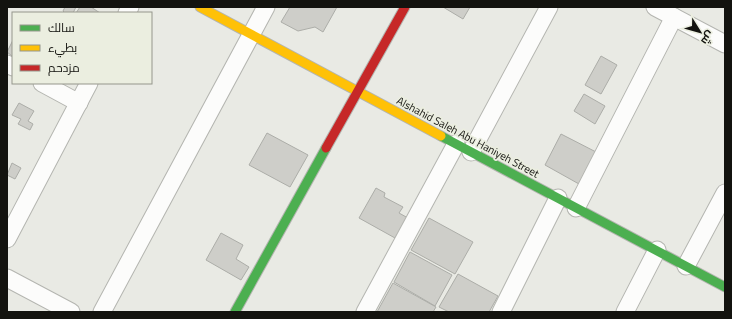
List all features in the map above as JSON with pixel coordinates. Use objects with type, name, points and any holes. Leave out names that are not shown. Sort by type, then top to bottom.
[{"type":"street","name":"Alshahid Saleh Abu Haniyeh Street","points":[[200,7],[356,92],[725,287]]},
{"type":"street","points":[[102,312],[266,7]]},
{"type":"street","points":[[235,312],[356,92],[405,7]]},
{"type":"street","points":[[366,312],[549,7]]},
{"type":"street","points":[[655,7],[725,44]]},
{"type":"street","points":[[576,208],[674,17]]},
{"type":"street","points":[[44,84],[78,103]]},
{"type":"street","points":[[7,239],[88,84]]},
{"type":"street","points":[[686,266],[725,193]]},
{"type":"street","points":[[501,312],[558,198]]},
{"type":"street","points":[[625,312],[657,250]]},
{"type":"street","points":[[7,278],[72,312]]},
{"type":"building","points":[[65,7],[76,7],[74,12],[63,11]]},
{"type":"building","points":[[80,7],[91,7],[98,12],[77,12]]},
{"type":"building","points":[[290,7],[337,7],[323,32],[315,27],[298,31],[281,22]]},
{"type":"building","points":[[443,7],[470,7],[463,19]]},
{"type":"building","points":[[12,42],[12,56],[7,52]]},
{"type":"building","points":[[12,56],[12,69],[7,66]]},
{"type":"building","points":[[601,56],[617,65],[601,94],[585,85]]},
{"type":"building","points":[[584,94],[605,106],[595,124],[574,111]]},
{"type":"building","points":[[19,103],[34,111],[28,121],[33,124],[30,130],[18,124],[21,119],[12,115]]},
{"type":"building","points":[[267,133],[308,155],[290,187],[249,165]]},
{"type":"building","points":[[561,134],[598,153],[579,184],[545,165]]},
{"type":"building","points":[[12,163],[21,168],[15,179],[7,175]]},
{"type":"building","points":[[376,188],[385,193],[384,197],[403,207],[399,213],[408,218],[395,238],[359,218]]},
{"type":"building","points":[[429,218],[473,242],[455,274],[411,250]]},
{"type":"building","points":[[221,233],[243,245],[236,259],[249,267],[241,280],[206,260]]},
{"type":"building","points":[[410,252],[452,275],[435,306],[394,282]]},
{"type":"building","points":[[458,274],[498,296],[489,312],[449,312],[439,307]]},
{"type":"building","points":[[393,283],[436,307],[433,312],[377,312]]},
{"type":"traffic: fast","points":[[441,136],[725,287]]},
{"type":"traffic: fast","points":[[235,312],[326,148]]},
{"type":"traffic: slow","points":[[200,7],[441,136]]},
{"type":"traffic: jam","points":[[326,148],[405,7]]}]
